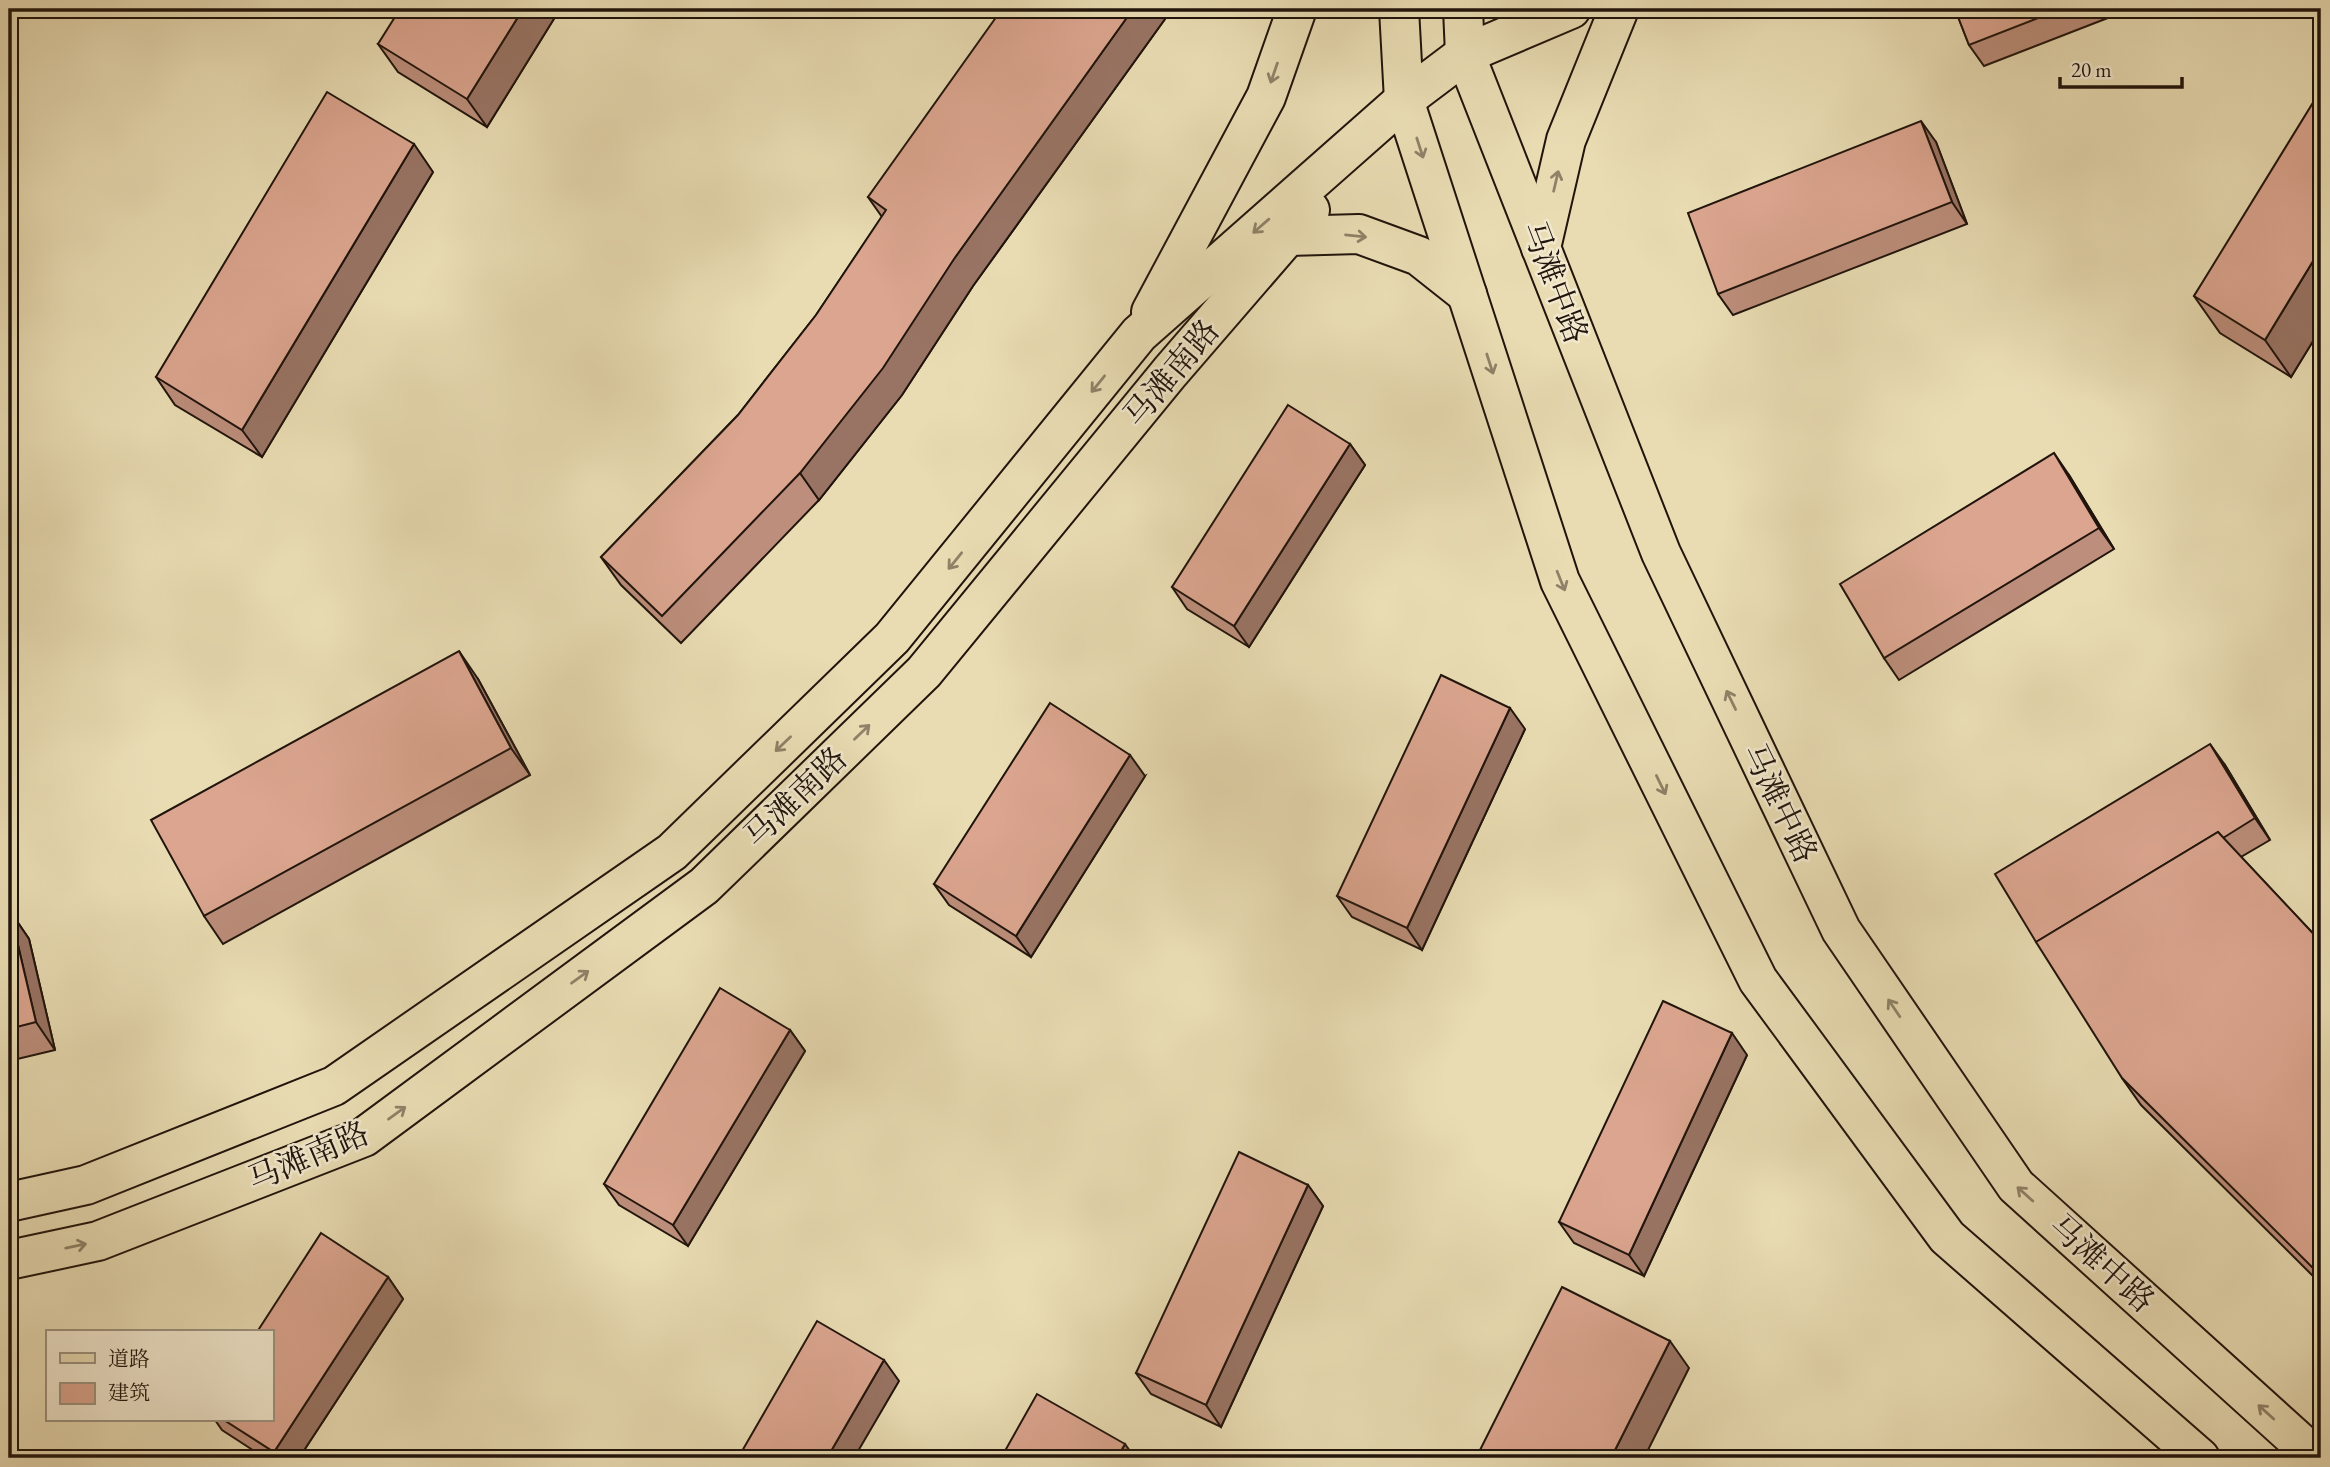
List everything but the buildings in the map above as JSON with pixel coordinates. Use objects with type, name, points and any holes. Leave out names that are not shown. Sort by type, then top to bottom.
[{"type":"main road","points":[[1139,334],[1266,97],[1297,9]]},
{"type":"main road","points":[[1399,9],[1405,100],[1560,581],[1758,980],[1947,1237],[2200,1458]]},
{"type":"main road","name":"马滩中路","points":[[1464,9],[1465,54],[1661,553],[1840,930],[2016,1186],[2317,1458]]},
{"type":"main road","name":"马滩南路","points":[[9,1202],[86,1185],[334,1086],[672,852],[892,638],[1139,334],[1405,100],[1465,54],[1571,9]]},
{"type":"main road","points":[[1541,248],[1566,140],[1619,9]]},
{"type":"main road","name":"马滩南路","points":[[9,1260],[99,1241],[364,1137],[704,886],[924,672],[1170,372],[1405,100]]},
{"type":"main road","points":[[1288,236],[1359,234],[1419,256],[1467,294]]}]
